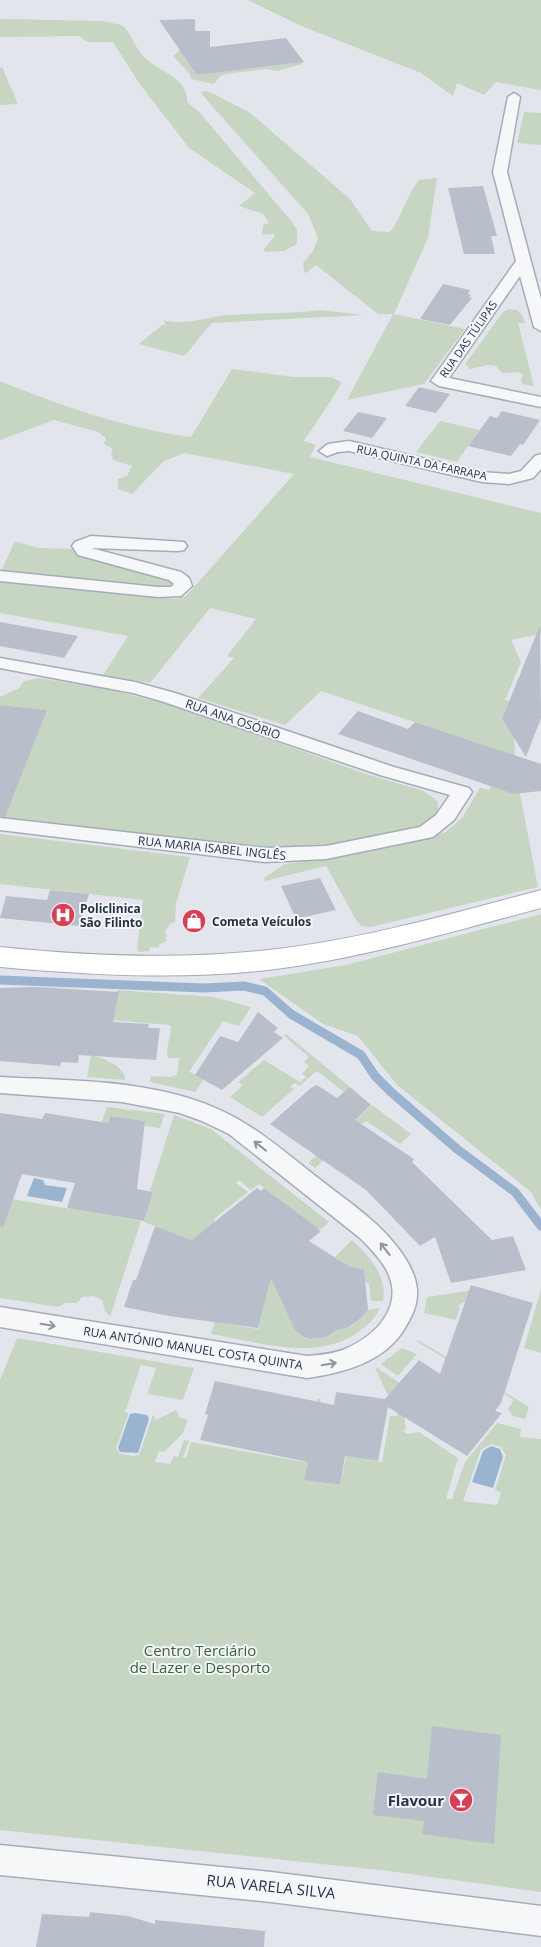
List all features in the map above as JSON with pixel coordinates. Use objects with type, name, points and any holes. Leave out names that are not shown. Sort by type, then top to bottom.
[{"type":"main road","points":[[0,957],[130,966],[200,966],[269,960],[406,934],[541,899]]},
{"type":"street","points":[[514,97],[500,172],[541,327]]},
{"type":"street","name":"RUA DAS TÚLIPAS","points":[[524,260],[438,381],[541,402]]},
{"type":"street","name":"RUA QUINTA DA FARRAPA","points":[[327,451],[334,447],[349,446],[482,477],[509,479],[527,475],[541,459]]},
{"type":"street","points":[[0,576],[158,592],[175,592],[183,586],[183,582],[175,576],[96,556],[84,551],[81,546],[91,541],[178,546]]},
{"type":"street","name":"RUA ANA OSÓRIO","points":[[2,668],[135,688],[168,697],[370,765],[462,792]]},
{"type":"street","name":"RUA MARIA ISABEL INGLÊS","points":[[0,824],[265,855],[303,856],[339,852],[426,832],[445,820],[462,792]]},
{"type":"street","name":"RUA ANTÓNIO MANUEL COSTA QUINTA","points":[[0,1085],[148,1097],[189,1106],[219,1117],[237,1128],[367,1229],[393,1260],[402,1275],[406,1292],[404,1308],[383,1339],[352,1358],[331,1365],[307,1367],[0,1317]]},
{"type":"street","name":"RUA VARELA SILVA","points":[[0,1860],[187,1876],[295,1888],[541,1921]]},
{"type":"green space","points":[[248,0],[541,0],[541,90],[496,82],[484,95],[457,83],[453,96],[421,73],[299,25]]},
{"type":"green space","points":[[0,19],[101,21],[122,25],[144,57],[178,81],[186,94],[187,102],[201,114],[292,222],[297,230],[297,244],[284,251],[265,252],[264,249],[275,236],[273,234],[262,235],[263,225],[269,223],[263,214],[239,206],[255,193],[189,148],[139,83],[113,42],[89,42],[82,39],[81,36],[0,37]]},
{"type":"green space","points":[[180,50],[197,75],[304,62],[277,71],[267,69],[225,74],[219,77],[214,84],[191,79],[190,74],[173,56]]},
{"type":"green space","points":[[2,67],[18,104],[0,105],[0,68]]},
{"type":"green space","points":[[206,91],[249,112],[350,199],[372,231],[390,232],[419,180],[437,178],[428,238],[394,314],[465,329],[424,384],[347,400],[393,314],[378,314],[316,265],[306,273],[304,272],[303,263],[313,251],[318,238],[308,214],[205,98],[201,92]]},
{"type":"green space","points":[[524,112],[541,113],[541,145],[517,143]]},
{"type":"green space","points":[[509,309],[516,310],[522,314],[525,323],[518,323],[534,386],[522,384],[523,375],[518,372],[502,373],[496,366],[487,365],[470,369],[465,364],[503,312]]},
{"type":"green space","points":[[320,310],[364,315],[212,323],[184,356],[139,344],[162,325],[166,325],[163,320],[188,322],[228,315]]},
{"type":"green space","points":[[232,369],[294,377],[331,377],[341,382],[331,401],[304,441],[316,445],[310,457],[541,513],[541,634],[511,640],[521,662],[505,700],[516,703],[518,699],[541,703],[541,712],[517,707],[540,721],[538,727],[503,721],[514,738],[516,773],[538,887],[371,927],[361,926],[356,920],[326,866],[265,881],[264,878],[285,864],[358,854],[446,832],[462,818],[480,788],[489,790],[501,760],[487,746],[321,691],[285,725],[198,698],[234,658],[227,656],[256,619],[210,608],[150,683],[103,675],[128,636],[0,613],[0,580],[175,599],[186,596],[294,474],[184,453],[164,461],[132,494],[118,489],[118,479],[127,476],[132,466],[113,460],[111,453],[113,449],[104,444],[106,438],[98,432],[54,420],[0,440],[0,381],[117,422],[191,437]]},
{"type":"green space","points":[[440,421],[479,430],[457,462],[416,452]]},
{"type":"green space","points":[[15,541],[38,548],[76,549],[174,581],[173,585],[158,588],[9,573],[2,569]]},
{"type":"green space","points":[[39,678],[112,690],[182,708],[366,774],[424,791],[437,801],[437,813],[433,819],[423,825],[386,837],[340,845],[286,851],[0,819],[46,710],[0,705],[0,697],[19,688],[24,681]]},
{"type":"green space","points":[[0,834],[190,857],[176,903],[175,922],[170,924],[165,932],[167,941],[160,944],[158,948],[151,947],[149,951],[139,952],[137,948],[143,900],[0,884]]},
{"type":"green space","points":[[541,914],[541,1210],[530,1191],[397,1085],[358,1036],[323,1024],[259,979],[346,965]]},
{"type":"green space","points":[[117,990],[214,997],[251,1007],[239,1026],[223,1021],[189,1072],[205,1077],[195,1092],[150,1082],[151,1076],[170,1077],[177,1075],[179,1058],[168,1058],[167,1053],[171,1032],[170,1025],[98,1019],[100,1011],[115,1011],[119,993],[116,993]]},
{"type":"green space","points":[[286,1034],[350,1087],[344,1092],[317,1071],[299,1086],[295,1083],[290,1087],[294,1089],[262,1117],[230,1097],[243,1085],[238,1082],[264,1060],[300,1082],[306,1077],[302,1074],[309,1066],[304,1062],[309,1057],[284,1036]]},
{"type":"green space","points":[[94,1039],[95,1056],[118,1067],[122,1071],[125,1080],[87,1077]]},
{"type":"green space","points":[[372,1105],[411,1134],[400,1144],[366,1121],[315,1168],[308,1163]]},
{"type":"green space","points":[[107,1107],[165,1114],[160,1128],[144,1126],[145,1121],[110,1116],[73,1209],[141,1221],[110,1317],[105,1311],[102,1300],[93,1296],[82,1297],[77,1303],[65,1303],[58,1307],[0,1298],[0,1197],[71,1209]]},
{"type":"green space","points":[[174,1115],[211,1129],[329,1222],[320,1230],[259,1184],[251,1190],[239,1180],[236,1183],[248,1192],[215,1218],[214,1222],[230,1234],[208,1246],[144,1222],[153,1192],[150,1191]]},
{"type":"green space","points":[[352,1240],[376,1267],[383,1283],[383,1301],[371,1301],[369,1284],[365,1282],[364,1269],[334,1267],[322,1270]]},
{"type":"green space","points":[[270,1270],[304,1337],[320,1338],[338,1328],[354,1325],[359,1318],[360,1311],[380,1308],[376,1316],[357,1333],[340,1342],[323,1347],[305,1348],[267,1345],[211,1334],[215,1322],[258,1329],[269,1284]]},
{"type":"green space","points":[[541,1289],[541,1353],[524,1348]]},
{"type":"green space","points":[[474,1290],[477,1293],[458,1306],[460,1308],[456,1320],[424,1313],[427,1297]]},
{"type":"green space","name":"Centro Terciário de Lazer e Desporto","points":[[17,1338],[194,1368],[183,1400],[147,1394],[156,1368],[141,1365],[125,1412],[129,1413],[116,1448],[119,1453],[132,1456],[139,1455],[153,1415],[156,1420],[176,1410],[179,1417],[188,1420],[183,1433],[164,1452],[159,1451],[155,1462],[170,1464],[174,1456],[178,1457],[184,1440],[189,1441],[183,1458],[186,1458],[191,1442],[305,1462],[318,1399],[321,1399],[305,1480],[340,1485],[346,1456],[382,1462],[390,1416],[398,1416],[376,1367],[400,1383],[406,1429],[404,1430],[406,1434],[419,1432],[458,1458],[446,1499],[452,1499],[465,1462],[497,1423],[521,1429],[520,1437],[541,1439],[541,1892],[388,1871],[0,1830],[0,1380]],"holes":[[[491,1444],[501,1447],[506,1455],[495,1490],[501,1493],[497,1505],[463,1501],[481,1450]]]},
{"type":"green space","points":[[418,1340],[529,1407],[525,1419],[513,1416],[508,1409],[514,1400],[416,1341]]},
{"type":"green space","points":[[402,1348],[417,1354],[398,1376],[381,1364]]},
{"type":"water","points":[[34,1178],[43,1180],[45,1185],[67,1188],[62,1202],[27,1196]]},
{"type":"water","points":[[130,1414],[147,1415],[149,1419],[138,1453],[120,1452],[118,1448]]},
{"type":"water","points":[[491,1446],[500,1449],[503,1457],[493,1488],[472,1482],[483,1451]]},
{"type":"building","points":[[195,19],[195,31],[210,31],[210,47],[286,38],[304,62],[197,75],[159,20]]},
{"type":"building","points":[[483,186],[497,236],[491,236],[495,254],[464,254],[448,188]]},
{"type":"building","points":[[443,284],[470,290],[468,294],[472,298],[450,325],[420,319]]},
{"type":"building","points":[[419,387],[450,394],[436,413],[405,406]]},
{"type":"building","points":[[502,411],[540,420],[523,445],[520,444],[511,456],[468,446],[490,416],[497,418]]},
{"type":"building","points":[[358,412],[387,418],[372,438],[343,431]]},
{"type":"building","points":[[0,622],[78,636],[64,658],[0,646]]},
{"type":"building","points":[[540,625],[541,718],[526,757],[502,719]]},
{"type":"building","points":[[0,705],[47,710],[5,817],[0,816]]},
{"type":"building","points":[[358,711],[408,729],[415,722],[541,764],[541,791],[514,794],[338,734]]},
{"type":"building","points":[[320,878],[336,910],[296,919],[281,886]]},
{"type":"building","points":[[50,890],[89,894],[79,926],[0,918],[6,896],[47,900]]},
{"type":"building","points":[[37,987],[119,992],[113,1022],[149,1024],[148,1028],[160,1028],[156,1060],[79,1055],[78,1063],[61,1062],[60,1066],[0,1061],[0,988]]},
{"type":"building","points":[[258,1012],[278,1028],[274,1032],[283,1038],[222,1090],[195,1075],[220,1036],[238,1042]]},
{"type":"building","points":[[317,1085],[337,1098],[350,1087],[371,1105],[355,1120],[414,1159],[412,1162],[492,1240],[513,1236],[526,1270],[451,1283],[435,1237],[420,1246],[366,1190],[270,1124],[311,1088]]},
{"type":"building","points":[[0,1113],[42,1119],[45,1113],[108,1123],[110,1116],[145,1121],[137,1189],[153,1192],[144,1221],[67,1208],[75,1183],[22,1174],[3,1228],[0,1227]]},
{"type":"building","points":[[257,1188],[261,1191],[264,1188],[318,1228],[320,1232],[309,1241],[350,1267],[364,1269],[368,1310],[355,1323],[346,1328],[336,1330],[326,1337],[311,1339],[304,1337],[295,1330],[271,1278],[258,1328],[169,1316],[124,1307],[133,1280],[136,1280],[155,1226],[192,1240]]},
{"type":"building","points":[[471,1285],[533,1303],[501,1403],[495,1411],[502,1413],[467,1456],[388,1407],[378,1461],[345,1456],[340,1485],[304,1480],[308,1462],[200,1440],[208,1415],[205,1414],[215,1381],[334,1405],[336,1392],[385,1399],[419,1360],[440,1374]]},
{"type":"building","name":"Flavour","points":[[432,1726],[501,1735],[494,1844],[422,1834],[424,1821],[373,1815],[378,1772],[427,1779]]},
{"type":"building","points":[[90,1912],[128,1916],[155,1924],[155,1920],[265,1931],[264,1947],[36,1947],[42,1914],[89,1917]]},
{"type":"waterway","points":[[0,980],[204,988],[244,986],[265,991],[291,1014],[361,1055],[375,1076],[391,1092],[457,1149],[515,1192],[541,1226]]},
{"type":"place","name":"Policlinica São Filinto","points":[[63,915]]},
{"type":"place","name":"Cometa Veículos","points":[[194,921]]},
{"type":"place","name":"Flavour","points":[[461,1800]]}]
